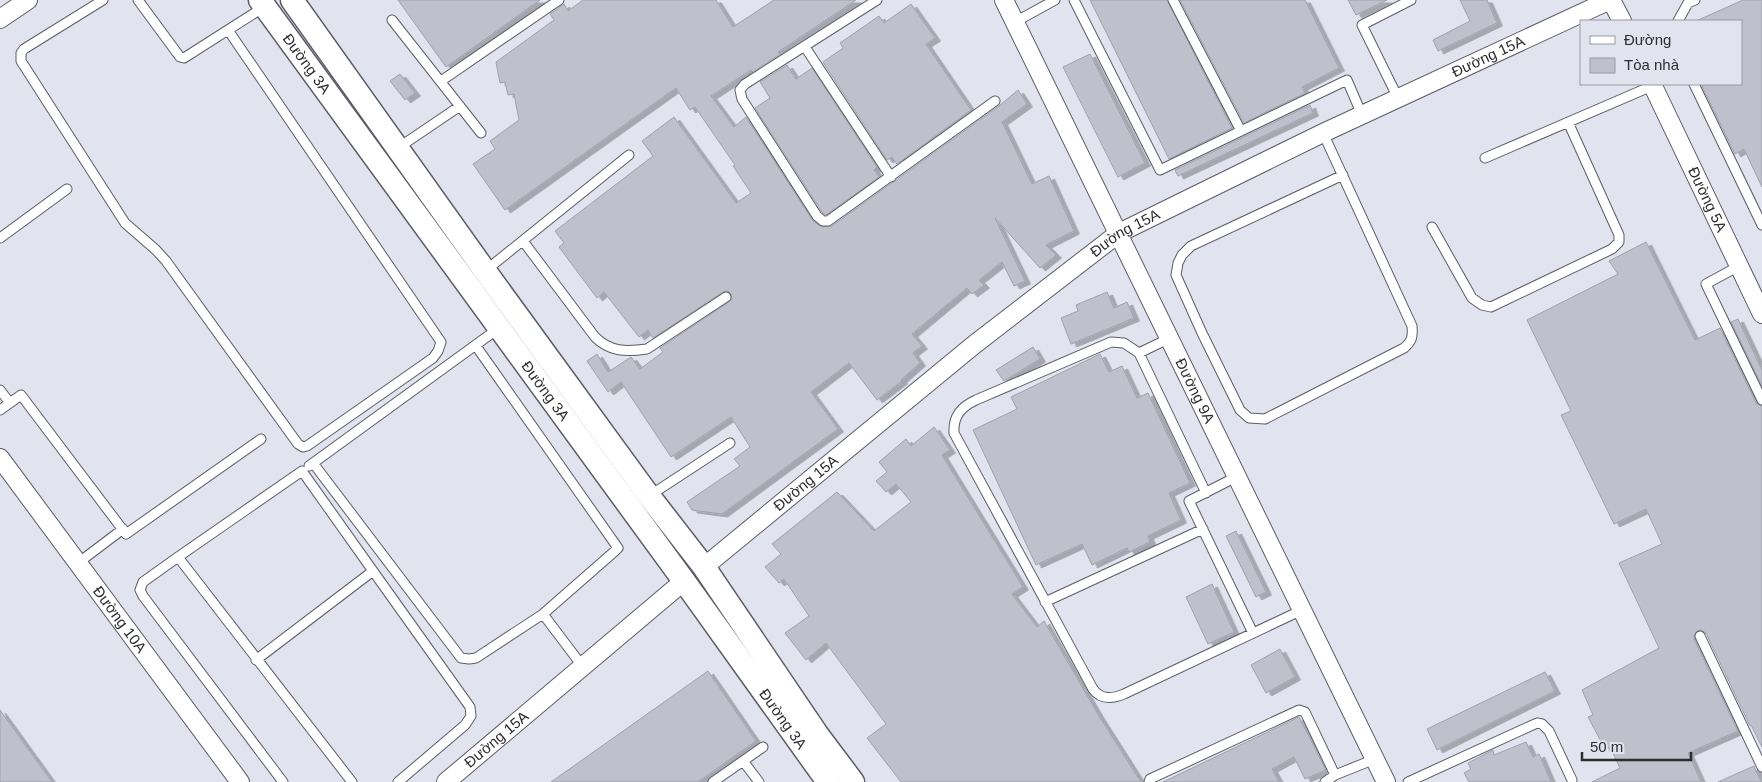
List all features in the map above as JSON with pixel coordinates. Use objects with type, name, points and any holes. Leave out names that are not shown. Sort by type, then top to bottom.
[{"type":"street","points":[[0,19],[28,0]]},
{"type":"street","name":"Đường 3A","points":[[292,0],[485,271],[649,496],[704,567],[817,734],[853,782]]},
{"type":"street","name":"Đường 9A","points":[[1004,0],[1386,782]]},
{"type":"street","points":[[1605,1],[1621,20]]},
{"type":"street","name":"Đường 15A","points":[[704,567],[975,344],[1119,233],[1323,133],[1605,1]]},
{"type":"street","name":"Đường 3A","points":[[262,3],[684,581],[828,782]]},
{"type":"street","name":"Đường 5A","points":[[1652,85],[1762,314]]},
{"type":"street","name":"Đường 10A","points":[[0,458],[240,782]]},
{"type":"street","points":[[684,581],[704,567]]},
{"type":"street","name":"Đường 15A","points":[[446,782],[684,581]]},
{"type":"lane","points":[[103,0],[24,49],[21,53],[21,61],[126,222],[166,261],[298,444],[303,447],[433,358],[442,342],[228,30]]},
{"type":"lane","points":[[138,0],[180,56],[184,58],[228,30],[262,3]]},
{"type":"lane","points":[[441,81],[559,0]]},
{"type":"lane","points":[[877,0],[744,84],[740,90],[742,98],[817,216],[823,221],[828,221],[995,101]]},
{"type":"lane","points":[[1015,22],[1055,0]]},
{"type":"lane","points":[[1074,0],[1160,170],[1347,80],[1362,115]]},
{"type":"lane","points":[[1173,0],[1241,131]]},
{"type":"lane","points":[[1398,98],[1362,25],[1411,0]]},
{"type":"lane","points":[[1679,20],[1688,3],[1696,0]]},
{"type":"lane","points":[[392,20],[481,134]]},
{"type":"lane","points":[[805,46],[891,177]]},
{"type":"lane","points":[[1485,158],[1652,85]]},
{"type":"lane","points":[[1694,85],[1762,225]]},
{"type":"lane","points":[[397,148],[460,106]]},
{"type":"lane","points":[[1432,227],[1472,298],[1482,305],[1491,307],[1612,249],[1619,242],[1619,235],[1568,122]]},
{"type":"lane","points":[[1323,133],[1343,175],[1412,326],[1413,337],[1404,348],[1265,418],[1249,418],[1240,410],[1192,311],[1176,275],[1178,263],[1182,255],[1191,246],[1343,175]]},
{"type":"lane","points":[[485,271],[629,155]]},
{"type":"lane","points":[[0,238],[67,190]]},
{"type":"lane","points":[[523,241],[595,337],[604,346],[613,349],[647,350],[726,297]]},
{"type":"lane","points":[[1739,266],[1706,284],[1762,400]]},
{"type":"lane","points":[[283,782],[142,596],[140,590],[143,582],[302,471],[499,328]]},
{"type":"lane","points":[[1139,353],[1170,338]]},
{"type":"lane","points":[[1206,493],[1139,353],[1124,343],[1111,342],[968,403],[960,409],[956,418],[954,433],[1092,690],[1096,693],[1112,698],[1124,694],[1302,610]]},
{"type":"lane","points":[[313,463],[461,658],[476,658],[543,614],[618,548],[476,346]]},
{"type":"lane","points":[[0,390],[10,403]]},
{"type":"lane","points":[[0,410],[21,395],[126,534],[261,439]]},
{"type":"lane","points":[[649,496],[730,443]]},
{"type":"lane","points":[[302,471],[470,708],[471,716],[465,725],[398,782]]},
{"type":"lane","points":[[1238,476],[1189,501],[1253,633]]},
{"type":"lane","points":[[78,563],[123,529]]},
{"type":"lane","points":[[1045,602],[1203,529]]},
{"type":"lane","points":[[178,558],[347,781]]},
{"type":"lane","points":[[256,660],[373,571]]},
{"type":"lane","points":[[543,614],[583,667]]},
{"type":"lane","points":[[1700,636],[1762,766]]},
{"type":"lane","points":[[1149,782],[1150,779],[1299,710],[1305,712],[1335,775]]},
{"type":"lane","points":[[1408,782],[1537,723],[1542,724],[1549,731],[1572,780]]},
{"type":"lane","points":[[713,782],[763,747]]},
{"type":"lane","points":[[1325,782],[1335,775],[1375,758]]},
{"type":"lane","points":[[743,761],[758,782]]},
{"type":"building","points":[[398,0],[540,0],[446,67]]},
{"type":"building","points":[[583,0],[716,0],[733,27],[774,0],[856,0],[778,52],[780,54],[753,72],[751,70],[711,96],[734,127],[746,117],[813,221],[822,227],[832,226],[999,106],[1018,90],[1027,104],[1002,122],[1032,184],[1049,176],[1074,231],[1046,245],[1056,255],[1040,268],[995,218],[1025,281],[1014,286],[1002,262],[979,280],[984,285],[972,294],[967,288],[912,334],[922,346],[913,353],[920,363],[902,381],[877,400],[849,363],[811,392],[838,429],[722,514],[692,510],[687,502],[740,466],[734,459],[750,447],[731,417],[671,457],[621,382],[608,392],[587,361],[597,354],[608,372],[631,357],[640,369],[663,352],[660,348],[729,302],[732,299],[731,294],[728,291],[723,292],[653,338],[648,330],[639,337],[604,292],[597,298],[559,247],[564,243],[555,231],[653,156],[642,141],[674,117],[736,203],[751,193],[733,166],[735,165],[695,107],[690,110],[676,88],[505,210],[473,164],[495,149],[490,141],[519,120],[514,94],[508,95],[505,82],[500,83],[496,62],[554,20],[550,14],[564,4],[568,11]]},
{"type":"building","points":[[1090,0],[1167,0],[1232,128],[1169,159]]},
{"type":"building","points":[[1180,0],[1305,0],[1339,68],[1302,87],[1305,93],[1244,123]]},
{"type":"building","points":[[1348,0],[1387,0],[1356,15]]},
{"type":"building","points":[[1460,0],[1487,0],[1497,23],[1438,51],[1433,40],[1470,21]]},
{"type":"building","points":[[1743,0],[1762,0],[1762,187],[1744,149],[1735,154],[1701,85],[1742,85],[1742,20],[1698,20]]},
{"type":"building","points":[[911,4],[935,38],[926,44],[971,110],[897,164],[892,157],[887,160],[823,62],[843,48],[840,43],[879,16],[884,23]]},
{"type":"building","points":[[1090,54],[1145,163],[1118,177],[1063,67]]},
{"type":"building","points":[[787,65],[796,79],[812,68],[877,167],[874,170],[879,177],[826,215],[822,212],[755,108],[770,98],[760,82]]},
{"type":"building","points":[[400,74],[415,93],[405,100],[390,81]]},
{"type":"building","points":[[1310,105],[1313,113],[1178,176],[1175,170]]},
{"type":"building","points":[[1646,242],[1695,340],[1720,328],[1756,403],[1762,406],[1762,747],[1750,726],[1706,633],[1701,630],[1697,631],[1694,639],[1738,731],[1688,753],[1701,782],[1592,782],[1620,768],[1610,747],[1605,749],[1588,717],[1593,715],[1582,690],[1659,648],[1619,563],[1662,544],[1646,509],[1614,524],[1561,415],[1571,411],[1527,320],[1618,274],[1609,261]]},
{"type":"building","points":[[1107,292],[1114,308],[1127,302],[1134,318],[1071,344],[1061,318],[1078,311],[1076,305]]},
{"type":"building","points":[[1738,319],[1762,370],[1762,386],[1731,322]]},
{"type":"building","points":[[1033,347],[1040,359],[1004,381],[996,370]]},
{"type":"building","points":[[1100,354],[1109,372],[1122,366],[1137,398],[1148,393],[1190,483],[1169,493],[1181,520],[1148,536],[1150,542],[1129,552],[1127,548],[1092,565],[1082,544],[1036,565],[973,430],[1017,409],[1011,397]]},
{"type":"building","points":[[934,427],[950,450],[942,455],[1023,587],[1012,594],[1037,627],[1044,621],[1099,716],[1141,782],[901,782],[867,738],[886,724],[826,643],[806,660],[785,633],[809,616],[784,579],[779,583],[765,567],[781,554],[772,544],[837,492],[874,531],[911,502],[896,484],[886,492],[876,481],[887,472],[879,462],[906,439],[911,446]]},
{"type":"building","points":[[1236,531],[1266,592],[1256,597],[1226,536]]},
{"type":"building","points":[[1212,584],[1234,632],[1208,644],[1186,597]]},
{"type":"building","points":[[1280,649],[1295,677],[1266,693],[1251,665]]},
{"type":"building","points":[[708,671],[756,741],[698,782],[551,782]]},
{"type":"building","points":[[1545,672],[1555,691],[1437,750],[1427,729]]},
{"type":"building","points":[[0,710],[52,782],[0,782]]},
{"type":"building","points":[[1299,717],[1326,770],[1305,779],[1294,757],[1272,769],[1279,782],[1163,782]]},
{"type":"building","points":[[1526,742],[1533,757],[1539,754],[1551,782],[1469,782],[1464,773],[1471,769],[1468,763],[1493,750],[1494,755]]},
{"type":"building","points":[[1754,766],[1761,782],[1718,782]]}]
